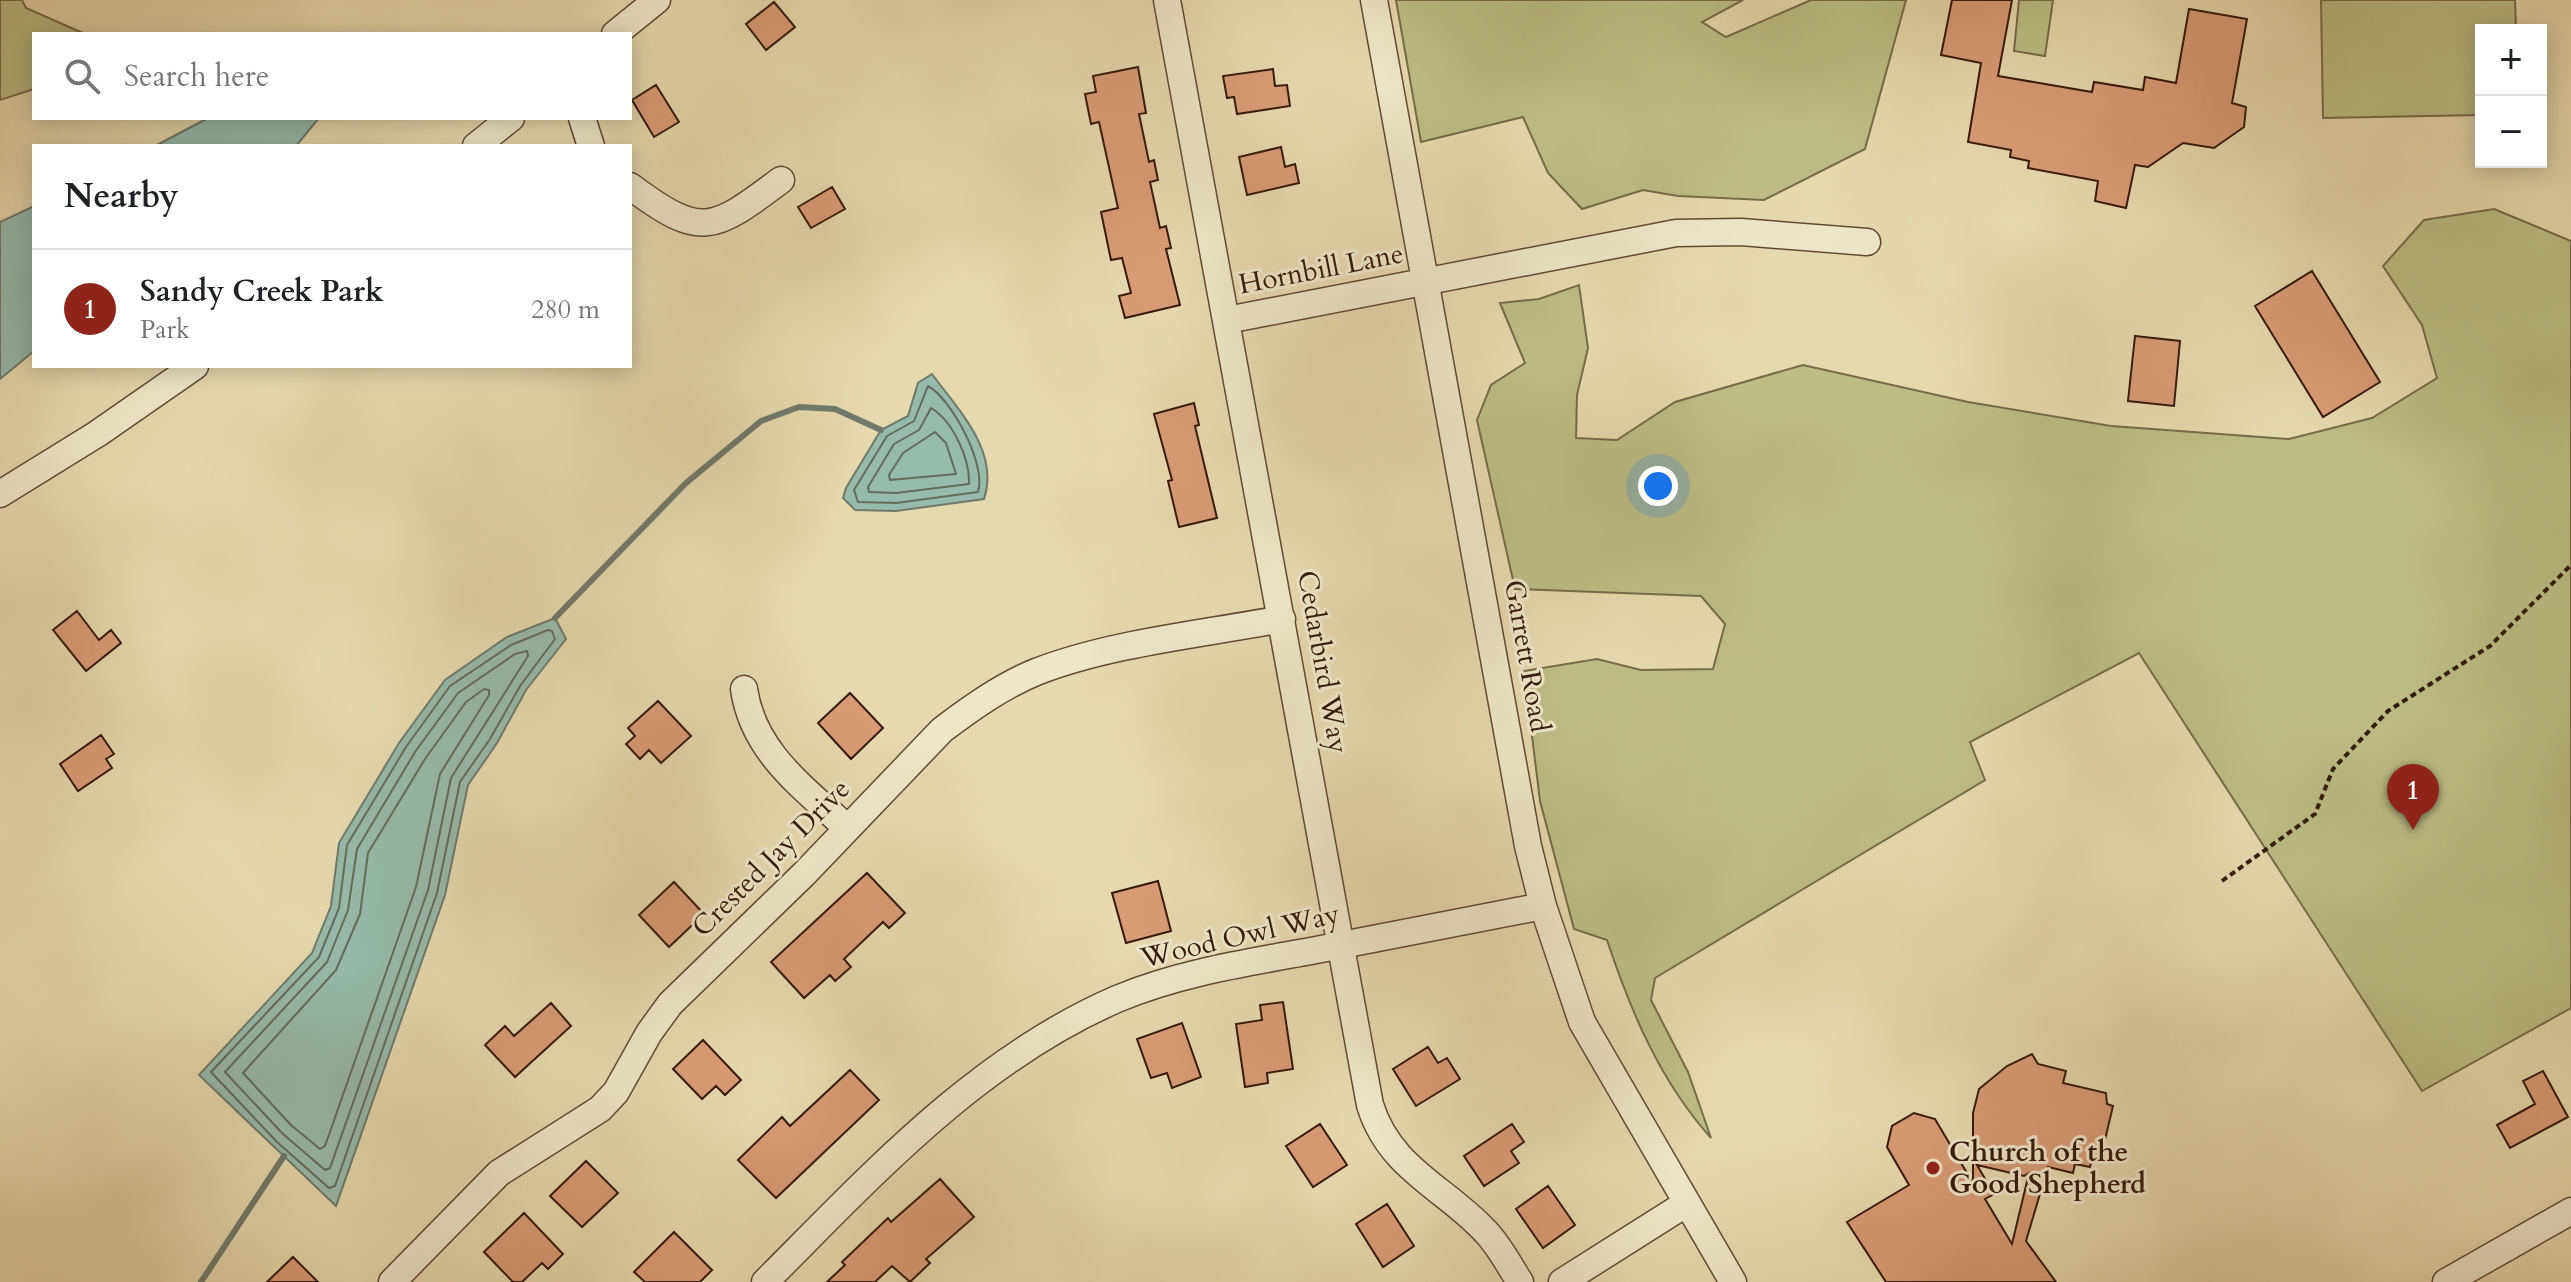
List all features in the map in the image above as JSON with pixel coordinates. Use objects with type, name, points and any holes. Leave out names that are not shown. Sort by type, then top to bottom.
[{"type":"street","points":[[617,32],[657,0]]},
{"type":"street","name":"Cedarbird Way","points":[[1167,0],[1370,1105],[1382,1133],[1424,1183],[1484,1229],[1520,1282]]},
{"type":"street","name":"Garrett Road","points":[[1374,0],[1528,846],[1543,906],[1582,1022],[1733,1282]]},
{"type":"street","points":[[478,144],[508,120]]},
{"type":"street","points":[[583,120],[590,144]]},
{"type":"street","points":[[632,187],[671,216],[695,224],[727,217],[781,180]]},
{"type":"street","name":"Hornbill Lane","points":[[1227,320],[1676,233],[1741,232],[1867,242]]},
{"type":"street","points":[[0,494],[97,434],[192,368]]},
{"type":"street","name":"Crested Jay Drive","points":[[392,1282],[499,1173],[538,1145],[586,1121],[600,1109],[616,1092],[649,1033],[670,1004],[942,730],[981,702],[1036,672],[1096,655],[1282,619]]},
{"type":"street","points":[[744,689],[747,712],[776,762],[847,828]]},
{"type":"street","name":"Wood Owl Way","points":[[765,1282],[921,1125],[986,1077],[1071,1023],[1116,1000],[1166,981],[1543,906]]},
{"type":"street","points":[[1562,1282],[1687,1203]]},
{"type":"street","points":[[2446,1282],[2571,1211]]},
{"type":"path","points":[[2222,881],[2315,814],[2333,769],[2388,711],[2490,646],[2571,565]]},
{"type":"green space","points":[[0,0],[22,0],[26,8],[80,32],[32,32],[32,90],[0,100]]},
{"type":"green space","points":[[1396,0],[1743,0],[1702,22],[1726,37],[1811,0],[1906,0],[1865,149],[1764,200],[1678,196],[1643,190],[1582,209],[1548,173],[1523,117],[1421,142]]},
{"type":"green space","points":[[2019,0],[2053,0],[2045,56],[2014,51]]},
{"type":"green space","points":[[2321,0],[2515,0],[2516,24],[2475,24],[2475,115],[2323,118]]},
{"type":"green space","points":[[2494,209],[2571,241],[2571,1008],[2422,1091],[2139,653],[1970,742],[1985,780],[1655,978],[1651,1000],[1688,1072],[1711,1138],[1677,1093],[1649,1045],[1607,940],[1574,929],[1540,801],[1524,671],[1597,659],[1641,670],[1713,669],[1725,624],[1701,596],[1515,589],[1477,420],[1491,385],[1525,363],[1500,303],[1539,299],[1579,285],[1588,348],[1577,395],[1576,438],[1617,440],[1675,402],[1803,365],[1968,402],[2111,426],[2289,439],[2372,418],[2437,378],[2422,325],[2383,266],[2424,220]]},
{"type":"water","points":[[204,120],[317,120],[298,144],[159,144]]},
{"type":"water","points":[[32,207],[32,353],[0,379],[0,222]]},
{"type":"water","points":[[932,374],[974,432],[981,448],[987,481],[984,499],[896,511],[855,510],[843,498],[846,488],[881,430],[908,416],[918,383]]},
{"type":"water","points":[[555,618],[566,639],[526,690],[497,743],[468,785],[445,895],[336,1206],[199,1075],[312,953],[331,906],[339,843],[399,743],[445,680],[507,637]]},
{"type":"building","points":[[1952,0],[2012,0],[1998,76],[2092,92],[2094,82],[2143,90],[2145,77],[2176,83],[2189,9],[2247,19],[2232,103],[2246,107],[2244,127],[2214,148],[2183,143],[2148,167],[2135,165],[2126,208],[2095,201],[2098,181],[2028,168],[2029,161],[2010,157],[2011,150],[1968,142],[1981,63],[1941,55]]},
{"type":"building","points":[[774,2],[795,27],[766,50],[746,24]]},
{"type":"building","points":[[1138,67],[1146,113],[1139,114],[1149,162],[1154,160],[1158,180],[1150,182],[1160,228],[1166,226],[1171,248],[1166,249],[1180,305],[1125,318],[1119,296],[1131,293],[1122,258],[1111,260],[1101,212],[1118,208],[1099,122],[1091,124],[1085,94],[1096,92],[1093,76]]},
{"type":"building","points":[[1273,69],[1275,86],[1287,85],[1290,106],[1237,114],[1234,97],[1227,98],[1223,76]]},
{"type":"building","points":[[656,85],[679,122],[654,137],[632,100]]},
{"type":"building","points":[[1281,147],[1285,167],[1295,164],[1299,183],[1247,195],[1239,157]]},
{"type":"building","points":[[832,187],[845,209],[811,228],[798,207]]},
{"type":"building","points":[[2312,271],[2380,382],[2323,417],[2255,306]]},
{"type":"building","points":[[2135,336],[2180,341],[2174,406],[2128,401]]},
{"type":"building","points":[[1194,403],[1199,425],[1195,426],[1217,518],[1179,527],[1168,481],[1172,480],[1154,414]]},
{"type":"building","points":[[77,611],[99,640],[111,630],[121,643],[86,671],[53,630]]},
{"type":"building","points":[[850,693],[883,728],[851,759],[818,723]]},
{"type":"building","points":[[658,701],[691,736],[661,763],[649,750],[640,759],[626,744],[635,736],[628,728]]},
{"type":"building","points":[[101,735],[114,754],[106,759],[112,768],[78,791],[60,764]]},
{"type":"building","points":[[867,873],[905,913],[889,928],[883,922],[844,959],[851,967],[835,981],[830,975],[804,998],[771,962]]},
{"type":"building","points":[[1158,881],[1171,931],[1126,943],[1112,893]]},
{"type":"building","points":[[674,882],[704,914],[669,947],[639,915]]},
{"type":"building","points":[[1283,1002],[1293,1069],[1267,1073],[1268,1083],[1245,1087],[1236,1024],[1262,1020],[1260,1005]]},
{"type":"building","points":[[551,1003],[571,1026],[515,1077],[485,1045],[505,1026],[514,1036]]},
{"type":"building","points":[[1182,1023],[1201,1077],[1172,1088],[1167,1073],[1151,1078],[1137,1039]]},
{"type":"building","points":[[703,1040],[741,1080],[725,1095],[716,1086],[702,1099],[673,1069]]},
{"type":"building","points":[[1428,1047],[1438,1063],[1447,1058],[1460,1079],[1416,1106],[1393,1069]]},
{"type":"building","name":"Church of the Good Shepherd","points":[[2032,1054],[2038,1064],[2066,1071],[2063,1083],[2106,1093],[2107,1104],[2113,1106],[2100,1161],[2092,1159],[2090,1167],[2075,1164],[2073,1173],[2048,1167],[2026,1241],[2056,1282],[1886,1282],[1847,1222],[1909,1185],[1887,1147],[1892,1126],[1914,1113],[1935,1119],[1973,1183],[1973,1113],[1979,1089],[2007,1066]],"holes":[[[1977,1165],[2024,1176],[2029,1173],[2012,1244],[1985,1199],[1994,1194]]]},
{"type":"building","points":[[850,1070],[879,1100],[776,1198],[738,1160],[782,1117],[790,1126]]},
{"type":"building","points":[[2543,1071],[2568,1117],[2510,1148],[2497,1125],[2535,1104],[2523,1081]]},
{"type":"building","points":[[1320,1124],[1347,1165],[1313,1187],[1286,1146]]},
{"type":"building","points":[[1512,1124],[1524,1142],[1511,1151],[1519,1163],[1484,1186],[1464,1156]]},
{"type":"building","points":[[586,1161],[618,1193],[582,1227],[550,1196]]},
{"type":"building","points":[[940,1179],[974,1217],[926,1259],[930,1263],[910,1282],[892,1266],[875,1282],[827,1282],[845,1265],[842,1262],[888,1218],[891,1222]]},
{"type":"building","points":[[1548,1186],[1575,1225],[1543,1248],[1516,1209]]},
{"type":"building","points":[[1387,1204],[1414,1246],[1383,1267],[1356,1224]]},
{"type":"building","points":[[524,1213],[563,1254],[548,1269],[542,1263],[522,1282],[513,1282],[484,1252]]},
{"type":"building","points":[[674,1232],[712,1270],[700,1282],[645,1282],[634,1272]]},
{"type":"building","points":[[293,1257],[318,1282],[267,1282]]},
{"type":"waterway","points":[[555,618],[686,483],[761,421],[799,407],[835,409],[881,430]]},
{"type":"waterway","points":[[201,1282],[284,1156]]},
{"type":"place","name":"Sandy Creek Park","points":[[2413,830]]},
{"type":"place","name":"Church of the Good Shepherd","points":[[1933,1168]]}]
